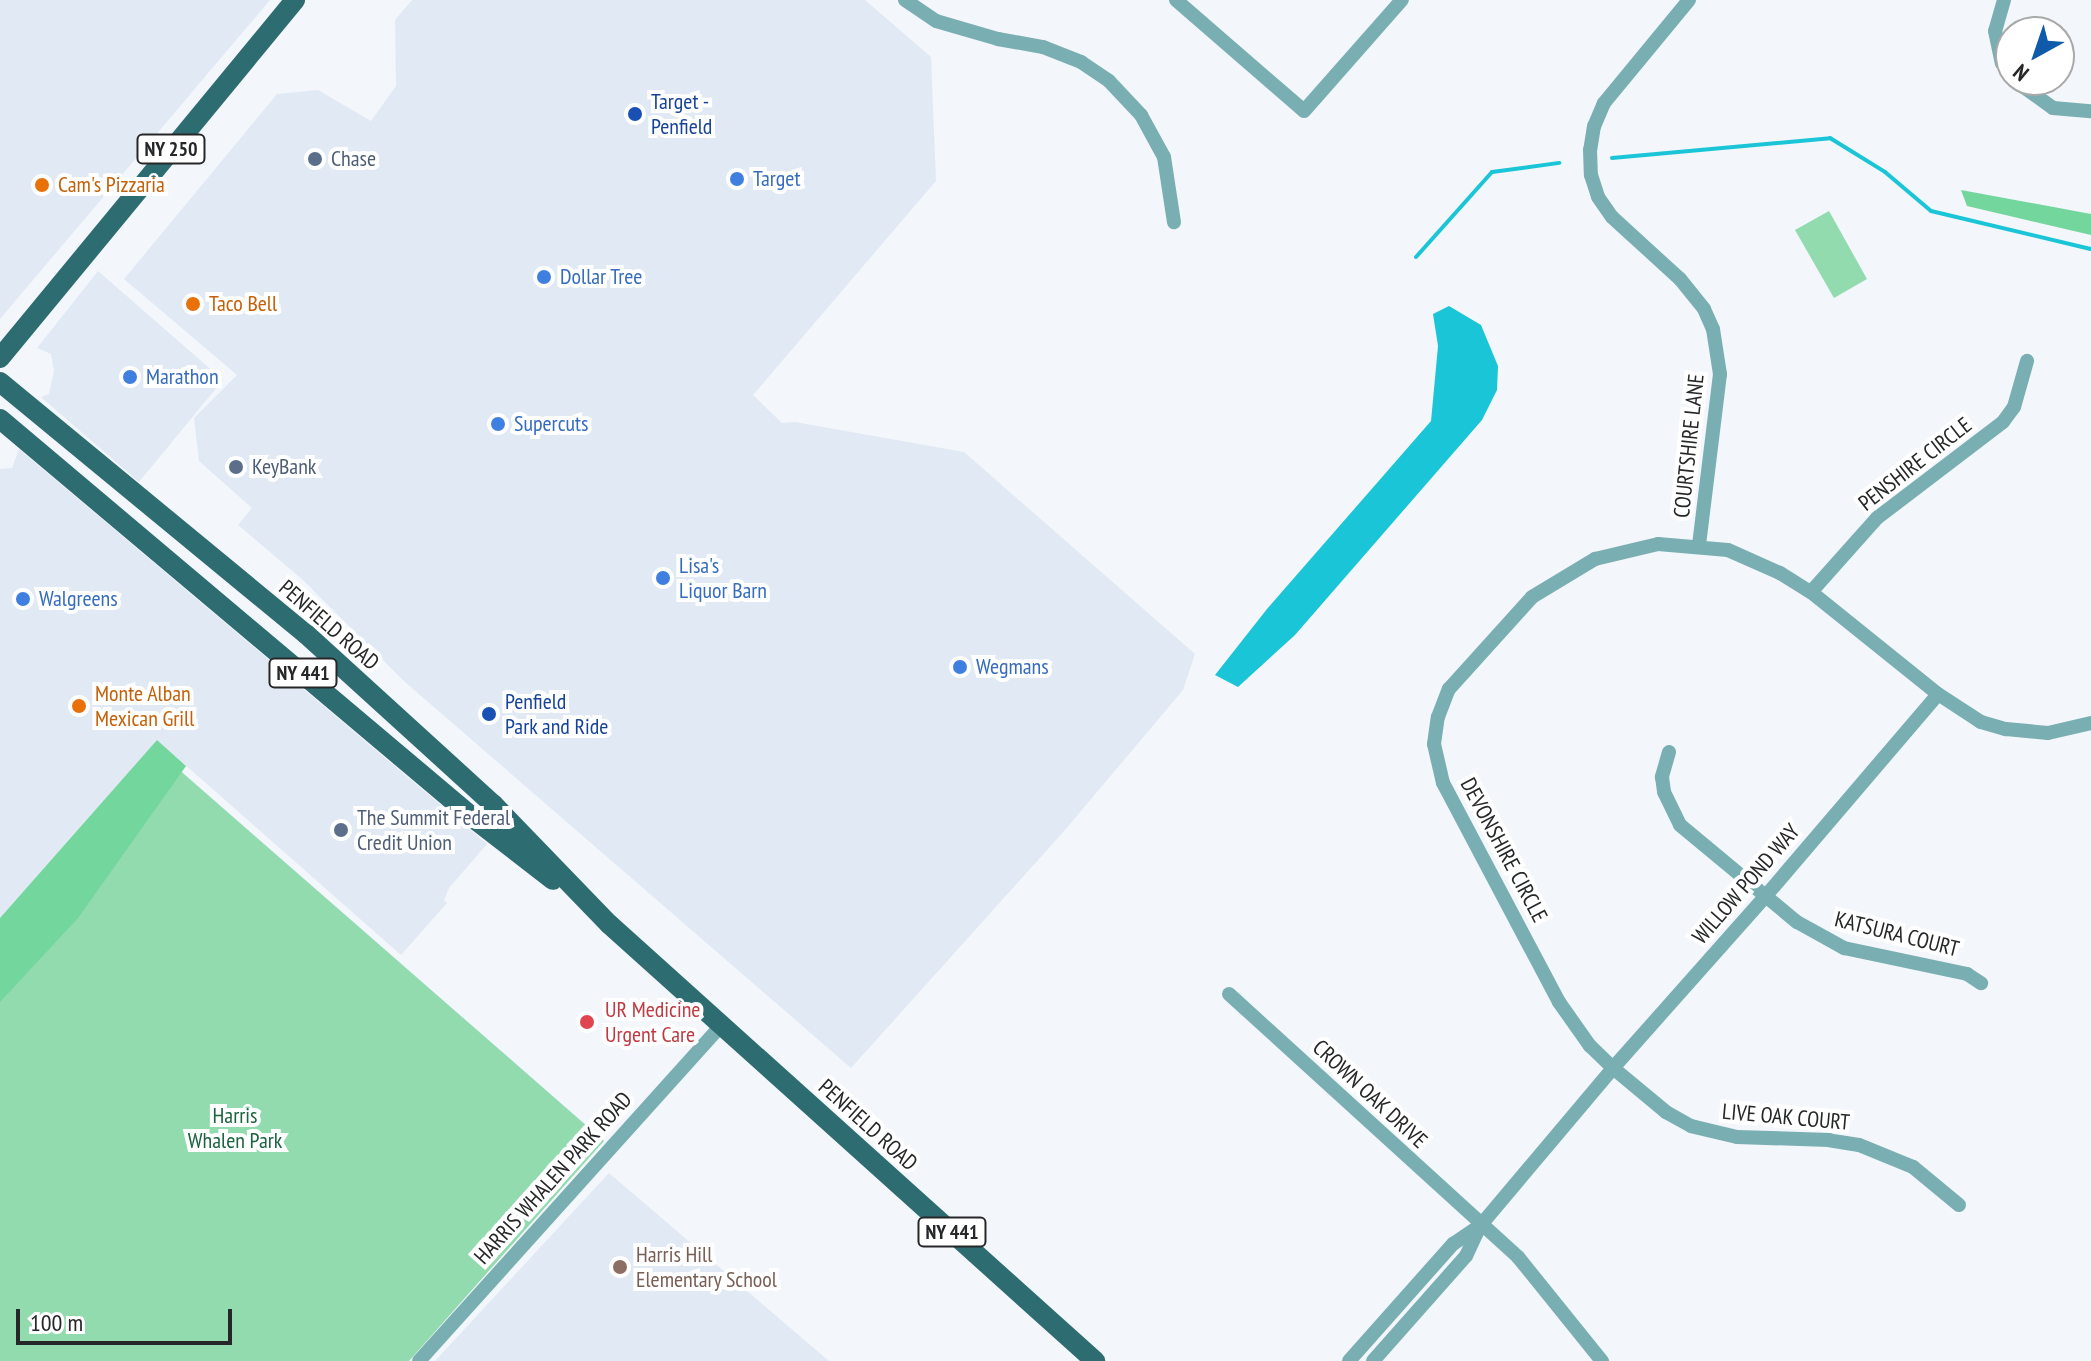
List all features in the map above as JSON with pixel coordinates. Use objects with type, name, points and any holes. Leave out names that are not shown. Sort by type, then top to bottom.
[{"type":"main road","name":"NY 250","points":[[0,358],[295,0]]},
{"type":"main road","name":"PENFIELD ROAD","points":[[0,382],[306,634],[493,804],[609,924],[1095,1361]]},
{"type":"main road","name":"PENFIELD ROAD","points":[[0,419],[477,821],[609,924]]},
{"type":"street","points":[[905,0],[936,21],[998,39],[1043,47],[1081,62],[1109,81],[1141,115],[1164,157],[1174,222]]},
{"type":"street","points":[[1176,0],[1304,111],[1402,0]]},
{"type":"street","name":"COURTSHIRE LANE","points":[[1689,0],[1610,94],[1594,126],[1590,150],[1591,175],[1598,197],[1612,217],[1693,294],[1713,329],[1720,374],[1699,546]]},
{"type":"street","points":[[2037,96],[2053,108],[2091,111]]},
{"type":"street","name":"PENSHIRE CIRCLE","points":[[1811,592],[1877,518],[2003,422],[2014,407],[2027,361]]},
{"type":"street","name":"DEVONSHIRE CIRCLE","points":[[1613,1068],[1590,1046],[1559,1002],[1443,783],[1434,744],[1438,717],[1449,689],[1532,597],[1563,575],[1595,559],[1658,544],[1728,550],[1780,573],[1811,592],[1938,694]]},
{"type":"street","points":[[1938,694],[1981,722],[2006,729],[2048,733],[2091,723]]},
{"type":"street","name":"WILLOW POND WAY","points":[[1373,1361],[1466,1256],[1480,1226],[1613,1068],[1764,898],[1938,694]]},
{"type":"street","name":"KATSURA COURT","points":[[1669,752],[1662,777],[1664,792],[1680,825],[1764,898],[1819,937],[1844,948],[1967,974],[1981,983]]},
{"type":"street","name":"CROWN OAK DRIVE","points":[[1229,994],[1480,1226]]},
{"type":"street","name":"HARRIS WHALEN PARK ROAD","points":[[419,1361],[721,1026]]},
{"type":"street","name":"LIVE OAK COURT","points":[[1613,1068],[1666,1112],[1691,1126],[1737,1137],[1829,1140],[1859,1145],[1913,1167],[1959,1205]]},
{"type":"street","points":[[1480,1226],[1518,1257],[1602,1361]]},
{"type":"street","name":"WILLOW POND WAY","points":[[1349,1361],[1453,1244],[1480,1226]]},
{"type":"shaded area","points":[[0,0],[270,0],[0,319]]},
{"type":"shaded area","points":[[412,0],[865,0],[931,57],[936,181],[753,395],[782,423],[795,422],[964,452],[1195,654],[1183,690],[1065,830],[851,1068],[405,682],[303,580],[238,525],[252,508],[199,461],[194,418],[237,375],[124,279],[277,94],[318,90],[371,121],[396,86],[395,20]]},
{"type":"shaded area","points":[[98,271],[223,380],[139,482],[41,397],[49,394],[54,371],[51,354],[37,348]]},
{"type":"shaded area","points":[[19,449],[487,844],[449,888],[444,900],[447,903],[401,955],[157,740],[0,918],[0,469],[12,468]]},
{"type":"shaded area","name":"Harris Hill Elementary School","points":[[609,1173],[829,1361],[435,1361]]},
{"type":"green space","points":[[1961,190],[2091,214],[2091,235],[1967,206]]},
{"type":"green space","points":[[1829,211],[1867,279],[1834,298],[1795,230]]},
{"type":"green space","points":[[157,740],[186,766],[78,918],[0,1002],[0,918]]},
{"type":"green space","name":"Harris Whalen Park","points":[[168,760],[604,1141],[409,1361],[0,1361],[0,954]]},
{"type":"water","points":[[1449,306],[1481,325],[1498,366],[1497,390],[1482,420],[1295,635],[1238,687],[1215,675],[1267,609],[1431,421],[1438,346],[1433,314]]},
{"type":"waterway","points":[[1612,158],[1830,138],[1885,172],[1931,211],[2091,249]]},
{"type":"waterway","points":[[1416,257],[1492,172],[1559,163]]},
{"type":"place","name":"Target - Penfield","points":[[635,114]]},
{"type":"place","name":"Chase","points":[[315,159]]},
{"type":"place","name":"Target","points":[[737,179]]},
{"type":"place","name":"Cam's Pizzaria","points":[[42,185]]},
{"type":"place","name":"Dollar Tree","points":[[544,277]]},
{"type":"place","name":"Taco Bell","points":[[193,304]]},
{"type":"place","name":"Marathon","points":[[130,377]]},
{"type":"place","name":"Supercuts","points":[[498,424]]},
{"type":"place","name":"KeyBank","points":[[236,467]]},
{"type":"place","name":"Lisa's Liquor Barn","points":[[663,578]]},
{"type":"place","name":"Walgreens","points":[[23,599]]},
{"type":"place","name":"Wegmans","points":[[960,667]]},
{"type":"place","name":"Monte Alban Mexican Grill","points":[[79,706]]},
{"type":"place","name":"Penfield Park and Ride","points":[[489,714]]},
{"type":"place","name":"The Summit Federal Credit Union","points":[[341,830]]},
{"type":"place","name":"UR Medicine Urgent Care","points":[[587,1022]]},
{"type":"place","name":"Harris Hill Elementary School","points":[[620,1267]]}]
